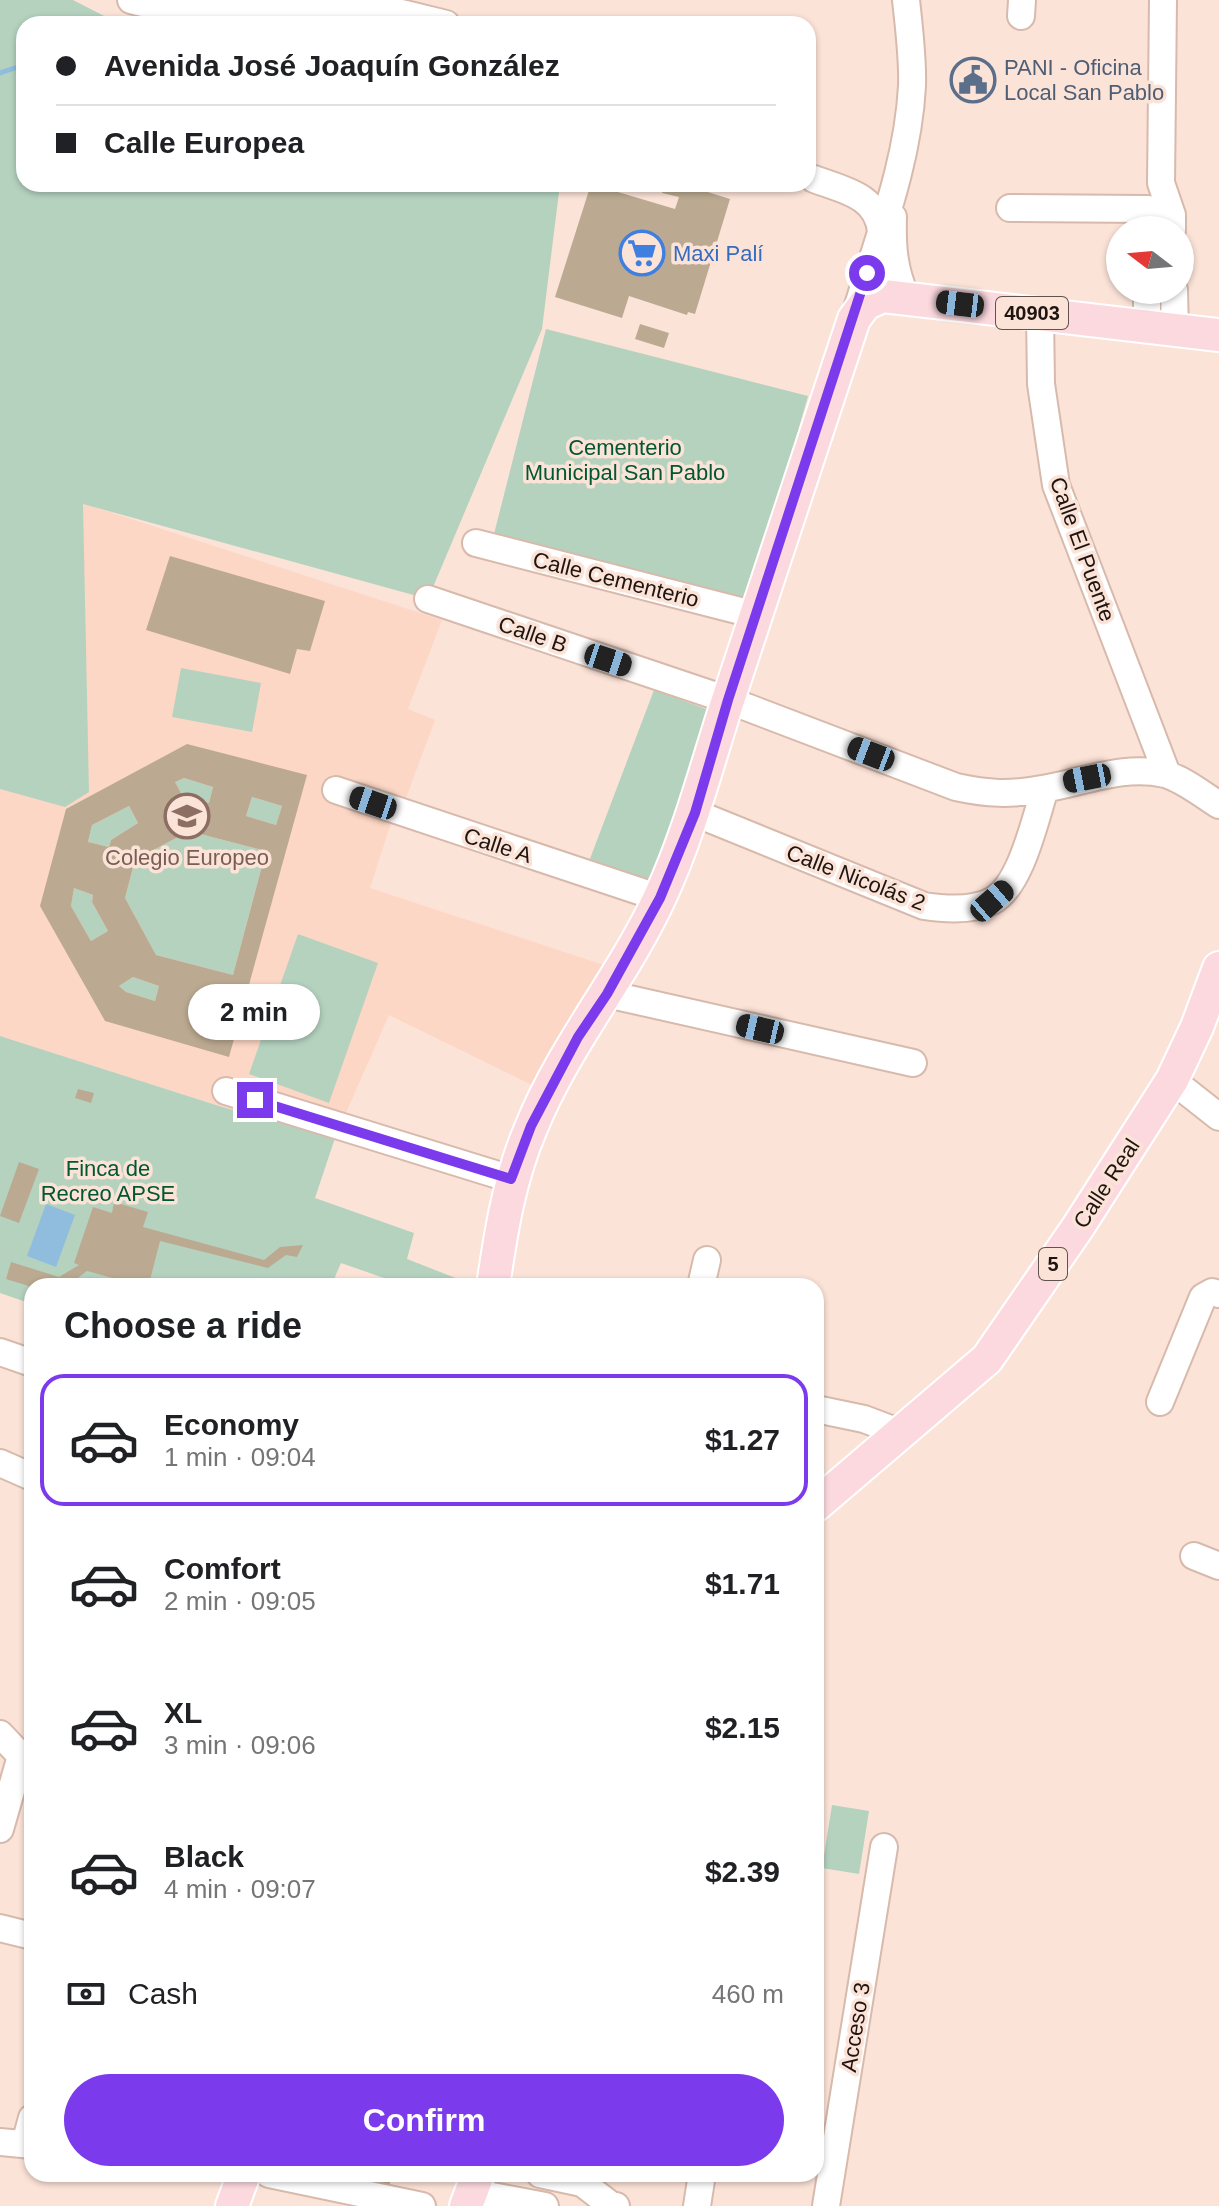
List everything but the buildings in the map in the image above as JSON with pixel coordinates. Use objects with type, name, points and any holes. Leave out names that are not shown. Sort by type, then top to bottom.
[{"type":"main road","name":"40903","points":[[854,319],[865,304],[883,296],[906,297],[1219,335]]},
{"type":"main road","points":[[494,1278],[511,1179],[531,1126],[578,1037],[607,994],[660,898],[695,813],[728,700],[854,319]]},
{"type":"main road","name":"Calle Real","points":[[824,1498],[987,1359],[1078,1227],[1172,1080],[1197,1027],[1219,968]]},
{"type":"main road","points":[[232,2206],[241,2182]]},
{"type":"street","points":[[131,0],[150,5],[217,8],[332,3],[415,16]]},
{"type":"street","points":[[854,319],[895,185],[908,124],[912,85],[906,0]]},
{"type":"street","points":[[1149,216],[1161,183],[1163,0]]},
{"type":"street","points":[[816,178],[866,180],[895,185]]},
{"type":"street","points":[[816,180],[867,201],[876,211],[881,231]]},
{"type":"street","points":[[1161,183],[1172,216]]},
{"type":"street","points":[[895,185],[892,242],[896,273],[906,297]]},
{"type":"street","points":[[1010,208],[1106,216]]},
{"type":"street","points":[[1152,304],[1161,328]]},
{"type":"street","points":[[1161,328],[1169,304]]},
{"type":"street","name":"Calle El Puente","points":[[1040,314],[1041,384],[1056,485],[1167,774]]},
{"type":"street","name":"Calle Cementerio","points":[[476,543],[756,615]]},
{"type":"street","name":"Calle B","points":[[428,599],[728,700],[956,787],[991,794],[1045,789],[1105,774],[1167,774]]},
{"type":"street","points":[[1167,774],[1219,805]]},
{"type":"street","name":"Calle Nicolás 2","points":[[695,813],[924,906],[945,909],[992,901],[1005,890],[1015,876],[1045,789]]},
{"type":"street","name":"Calle A","points":[[336,790],[660,898]]},
{"type":"street","points":[[607,994],[913,1063]]},
{"type":"street","points":[[1172,1080],[1219,1117]]},
{"type":"street","points":[[226,1091],[511,1179]]},
{"type":"street","points":[[1160,1402],[1203,1297],[1216,1293]]},
{"type":"street","points":[[0,1352],[24,1360]]},
{"type":"street","points":[[824,1411],[864,1419],[901,1433]]},
{"type":"street","points":[[0,1463],[24,1474]]},
{"type":"street","points":[[1194,1556],[1219,1566]]},
{"type":"street","points":[[0,1734],[24,1753]]},
{"type":"street","points":[[0,1829],[24,1763]]},
{"type":"street","name":"Acceso 3","points":[[826,2206],[884,1847]]},
{"type":"street","points":[[0,1928],[24,1934]]},
{"type":"street","points":[[307,2182],[422,2206]]},
{"type":"street","points":[[577,2182],[612,2206]]},
{"type":"street","points":[[697,2206],[701,2182]]},
{"type":"street","points":[[472,2191],[545,2206]]},
{"type":"shaded area","name":"Colegio Europeo","points":[[82,503],[442,620],[408,709],[435,720],[403,806],[359,809],[391,823],[370,888],[607,966],[567,1022],[534,1086],[389,1015],[335,1138],[219,1106],[0,1036],[0,787],[88,792]]},
{"type":"green space","points":[[0,0],[73,0],[104,16],[16,16],[16,192],[559,192],[542,329],[428,599],[83,504],[89,792],[65,807],[0,789]]},
{"type":"green space","name":"Cementerio Municipal San Pablo","points":[[546,329],[808,396],[750,600],[493,538]]},
{"type":"green space","points":[[181,668],[261,683],[252,732],[172,717]]},
{"type":"green space","points":[[654,690],[714,712],[653,886],[588,864]]},
{"type":"green space","points":[[184,778],[213,787],[209,803],[182,795],[175,782]]},
{"type":"green space","points":[[252,797],[282,806],[276,825],[246,816]]},
{"type":"green space","points":[[129,806],[138,823],[111,840],[109,847],[88,842],[92,825]]},
{"type":"green space","points":[[189,831],[266,851],[233,975],[156,955],[125,898],[135,860]]},
{"type":"green space","points":[[74,888],[93,895],[92,902],[108,931],[91,941],[71,906]]},
{"type":"green space","points":[[298,934],[378,963],[329,1103],[249,1074]]},
{"type":"green space","points":[[133,977],[159,986],[155,1001],[126,992],[119,986]]},
{"type":"green space","points":[[200,996],[226,1003],[221,1021],[195,1014]]},
{"type":"green space","name":"Finca de Recreo APSE","points":[[0,1036],[219,1106],[335,1138],[315,1198],[414,1233],[407,1259],[456,1278],[384,1278],[341,1263],[334,1278],[24,1278],[24,1301],[0,1293]]},
{"type":"green space","points":[[832,1805],[869,1811],[859,1874],[824,1868]]},
{"type":"water","points":[[46,1204],[75,1215],[56,1267],[27,1256]]},
{"type":"waterway","points":[[0,73],[16,68]]},
{"type":"place","name":"PANI - Oficina Local San Pablo","points":[[973,80]]},
{"type":"place","name":"Maxi Palí","points":[[642,253]]},
{"type":"place","name":"Colegio Europeo","points":[[187,816]]},
{"type":"route","points":[[255,1100],[511,1179],[531,1126],[578,1037],[607,994],[660,898],[695,813],[728,700],[867,273]]}]
